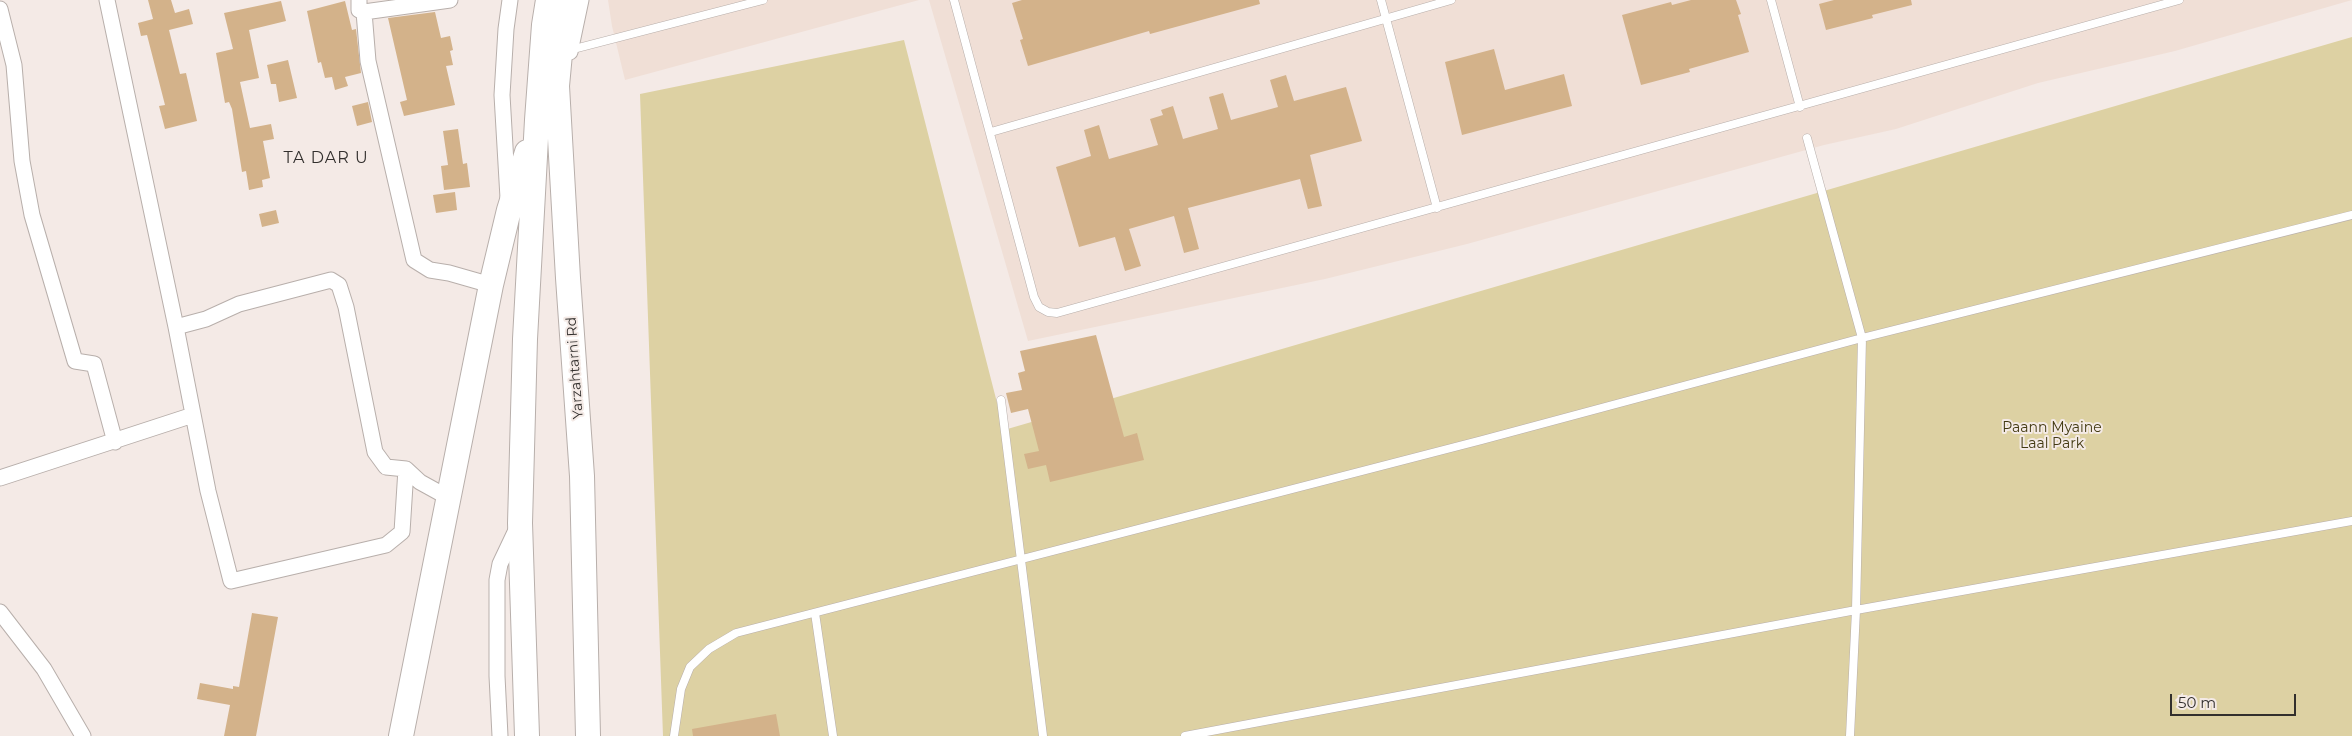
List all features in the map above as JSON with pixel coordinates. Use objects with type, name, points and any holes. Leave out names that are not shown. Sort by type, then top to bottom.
[{"type":"main road","points":[[527,736],[520,523],[525,339],[537,120],[544,25],[548,0]]},
{"type":"main road","name":"Yarzahtarni Rd","points":[[565,0],[557,86],[567,269],[582,476],[588,736]]},
{"type":"main road","points":[[401,736],[490,285],[509,210],[537,120],[557,86]]},
{"type":"street","points":[[107,0],[176,327],[208,491],[231,581],[386,544],[402,532],[406,470]]},
{"type":"street","points":[[450,0],[361,6],[368,60],[414,260],[430,270],[449,273],[490,285]]},
{"type":"street","points":[[509,210],[502,95],[506,29],[510,0]]},
{"type":"street","points":[[557,86],[570,50],[581,0]]},
{"type":"street","points":[[0,9],[14,66],[22,161],[32,215],[75,361],[94,364],[114,442]]},
{"type":"street","points":[[176,327],[206,319],[238,304],[331,280],[339,285],[346,308],[375,452],[386,467],[406,470],[420,482],[449,498]]},
{"type":"street","points":[[0,478],[194,416]]},
{"type":"street","points":[[500,736],[496,580],[500,564],[520,523]]},
{"type":"street","points":[[0,612],[44,669],[83,736]]},
{"type":"lane","points":[[570,50],[763,0]]},
{"type":"lane","points":[[954,0],[1034,297],[1039,306],[1048,312],[1058,313],[2179,0]]},
{"type":"lane","points":[[1381,0],[1437,208]]},
{"type":"lane","points":[[991,132],[1452,0]]},
{"type":"lane","points":[[1771,0],[1800,107]]},
{"type":"lane","points":[[1807,138],[1862,338],[1856,610],[1850,736]]},
{"type":"lane","points":[[674,736],[680,689],[690,666],[709,650],[736,633],[1862,338],[2352,215]]},
{"type":"lane","points":[[1001,400],[1043,736]]},
{"type":"lane","points":[[1185,736],[1856,610],[2352,521]]},
{"type":"lane","points":[[815,613],[833,736]]},
{"type":"shaded area","points":[[608,0],[919,0],[625,80]]},
{"type":"shaded area","points":[[929,0],[2352,0],[2175,51],[2038,83],[1896,129],[1824,145],[1467,244],[1325,279],[1028,341]]},
{"type":"green space","name":"Paann Myaine Laal Park","points":[[2352,37],[2352,736],[663,736],[640,94],[904,40],[1004,430]]},
{"type":"building","points":[[148,0],[171,0],[175,13],[189,9],[193,24],[169,30],[180,74],[186,73],[197,121],[165,129],[159,106],[165,105],[147,35],[141,36],[138,23],[153,19]]},
{"type":"building","points":[[1022,0],[1259,0],[1260,4],[1150,34],[1149,31],[1028,66],[1020,40],[1023,39],[1012,3]]},
{"type":"building","points":[[1691,0],[1736,0],[1741,14],[1738,15],[1749,52],[1689,69],[1690,72],[1641,85],[1622,15],[1671,2],[1672,5]]},
{"type":"building","points":[[1834,0],[1911,0],[1912,5],[1872,15],[1873,18],[1826,30],[1819,4]]},
{"type":"building","points":[[281,1],[286,21],[249,30],[259,78],[240,82],[250,128],[271,124],[274,139],[263,141],[270,178],[262,180],[263,187],[249,190],[246,171],[242,172],[232,109],[229,102],[225,103],[216,53],[233,49],[224,13]]},
{"type":"building","points":[[345,1],[352,30],[356,29],[361,73],[345,77],[348,86],[335,90],[332,77],[325,78],[321,62],[318,63],[307,11]]},
{"type":"building","points":[[435,12],[441,38],[450,36],[453,50],[450,51],[453,65],[446,66],[455,105],[404,116],[400,102],[407,100],[388,18]]},
{"type":"building","points":[[1494,49],[1505,90],[1564,74],[1572,106],[1462,135],[1445,62]]},
{"type":"building","points":[[288,60],[297,98],[279,102],[276,84],[271,84],[267,65]]},
{"type":"building","points":[[1286,75],[1294,101],[1346,87],[1362,141],[1310,155],[1322,206],[1308,209],[1300,179],[1188,208],[1199,249],[1184,253],[1174,216],[1129,229],[1141,266],[1125,271],[1115,237],[1079,247],[1056,167],[1091,156],[1084,130],[1099,125],[1109,159],[1158,145],[1150,119],[1163,115],[1161,110],[1173,106],[1183,139],[1218,129],[1209,97],[1223,93],[1231,120],[1278,107],[1270,80]]},
{"type":"building","points":[[368,102],[372,122],[357,126],[352,106]]},
{"type":"building","points":[[458,129],[463,164],[467,163],[470,187],[444,190],[441,166],[448,165],[443,131]]},
{"type":"building","points":[[455,192],[457,210],[436,213],[433,195]]},
{"type":"building","points":[[276,210],[279,223],[262,227],[259,214]]},
{"type":"building","points":[[1096,335],[1124,437],[1137,433],[1144,460],[1050,482],[1046,465],[1028,469],[1024,454],[1039,451],[1028,409],[1011,413],[1006,393],[1022,390],[1018,373],[1025,371],[1020,351]]},
{"type":"building","points":[[252,613],[278,617],[256,736],[224,736],[230,705],[197,699],[200,683],[233,689],[233,686],[239,687]]},
{"type":"building","points":[[776,714],[780,736],[693,736],[692,729]]},
{"type":"district","name":"TA DAR U","points":[[326,158]]}]
